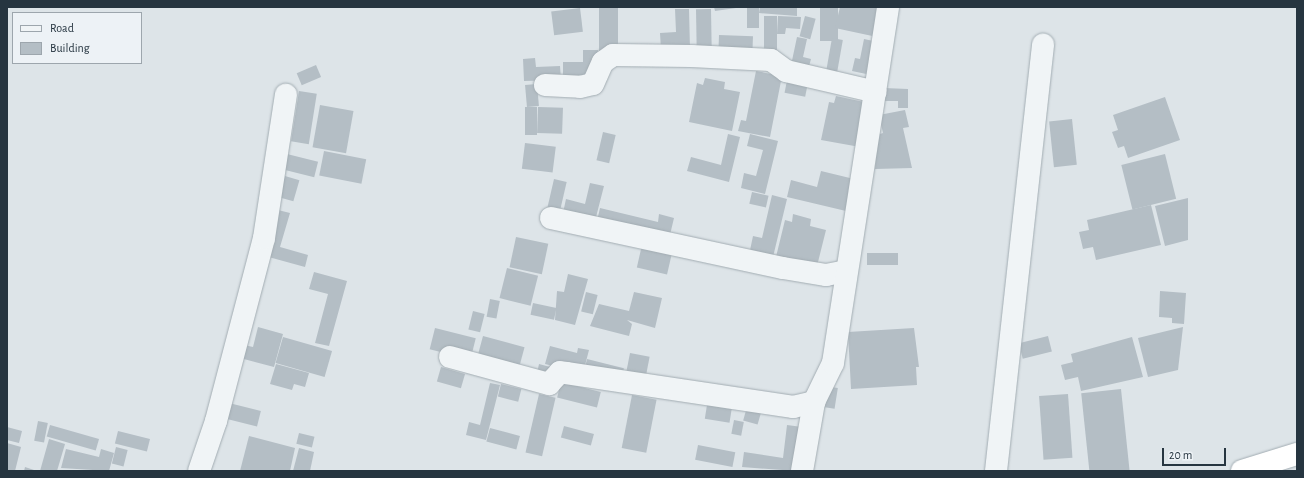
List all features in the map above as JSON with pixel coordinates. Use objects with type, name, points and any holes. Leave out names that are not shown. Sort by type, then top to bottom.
[{"type":"highway","points":[[1242,471],[1297,454]]},
{"type":"street","points":[[802,471],[814,402],[833,363],[888,7]]},
{"type":"street","points":[[996,471],[1043,45]]},
{"type":"street","points":[[545,85],[580,87],[593,84],[603,62],[613,55],[691,56],[771,60],[786,71],[876,92]]},
{"type":"street","points":[[199,471],[264,238],[286,95]]},
{"type":"street","points":[[551,218],[790,269],[826,275],[847,271]]},
{"type":"street","points":[[450,358],[549,384],[560,372],[793,407],[814,402]]},
{"type":"building","points":[[599,7],[618,7],[618,52],[599,52]]},
{"type":"building","points":[[714,7],[736,7],[736,8],[715,11]]},
{"type":"building","points":[[747,7],[759,7],[759,28],[747,28]]},
{"type":"building","points":[[760,7],[797,7],[797,16],[759,13]]},
{"type":"building","points":[[820,7],[838,7],[838,41],[820,41]]},
{"type":"building","points":[[840,7],[883,7],[877,37],[835,28]]},
{"type":"building","points":[[580,8],[583,32],[554,35],[551,12]]},
{"type":"building","points":[[675,9],[689,9],[690,49],[661,50],[660,33],[676,32]]},
{"type":"building","points":[[696,9],[711,9],[712,50],[697,50]]},
{"type":"building","points":[[764,16],[777,16],[777,51],[764,51]]},
{"type":"building","points":[[778,16],[801,17],[800,29],[786,28],[785,34],[777,34]]},
{"type":"building","points":[[805,16],[816,19],[810,39],[800,36]]},
{"type":"building","points":[[719,35],[753,36],[752,51],[718,50]]},
{"type":"building","points":[[797,37],[807,39],[803,57],[811,59],[807,74],[790,70]]},
{"type":"building","points":[[832,38],[843,40],[836,79],[825,77]]},
{"type":"building","points":[[864,39],[878,42],[871,75],[852,71],[855,58],[860,59]]},
{"type":"building","points":[[583,50],[598,50],[595,81],[563,81],[563,62],[583,62]]},
{"type":"building","points":[[535,58],[536,67],[560,66],[561,80],[524,81],[523,59]]},
{"type":"building","points":[[316,65],[321,77],[302,85],[297,73]]},
{"type":"building","points":[[756,71],[782,76],[770,137],[738,131],[741,120],[746,121]]},
{"type":"building","points":[[788,75],[809,79],[805,97],[785,93]]},
{"type":"building","points":[[705,78],[725,82],[724,89],[740,92],[732,131],[689,122],[697,83],[703,85]]},
{"type":"building","points":[[537,84],[539,106],[527,107],[525,85]]},
{"type":"building","points":[[884,88],[908,89],[908,108],[898,108],[898,101],[883,101]]},
{"type":"building","points":[[299,91],[317,94],[309,144],[291,141]]},
{"type":"building","points":[[836,96],[864,102],[860,147],[821,140],[829,102],[834,103]]},
{"type":"building","points":[[1165,97],[1180,140],[1128,158],[1124,146],[1118,148],[1112,132],[1118,130],[1113,115]]},
{"type":"building","points":[[320,105],[353,111],[346,153],[313,147]]},
{"type":"building","points":[[525,107],[537,107],[537,135],[525,135]]},
{"type":"building","points":[[538,107],[563,108],[562,134],[537,133]]},
{"type":"building","points":[[905,110],[909,127],[903,128],[912,168],[875,169],[877,135],[883,133],[879,115]]},
{"type":"building","points":[[1072,119],[1077,165],[1054,167],[1049,121]]},
{"type":"building","points":[[603,132],[616,135],[609,163],[596,160]]},
{"type":"building","points":[[728,134],[740,137],[729,182],[687,171],[691,157],[721,165]]},
{"type":"building","points":[[750,134],[778,141],[765,194],[741,188],[744,173],[756,176],[763,150],[747,146]]},
{"type":"building","points":[[525,143],[556,147],[553,173],[522,169]]},
{"type":"building","points":[[324,151],[366,159],[361,184],[319,176]]},
{"type":"building","points":[[287,154],[318,162],[314,177],[283,170]]},
{"type":"building","points":[[1165,154],[1176,199],[1132,210],[1121,165]]},
{"type":"building","points":[[821,171],[854,179],[846,211],[787,197],[791,180],[817,187]]},
{"type":"building","points":[[285,176],[299,180],[293,201],[279,197]]},
{"type":"building","points":[[554,179],[567,182],[559,214],[547,211]]},
{"type":"building","points":[[590,183],[604,186],[595,221],[563,213],[566,199],[585,204]]},
{"type":"building","points":[[752,192],[769,196],[766,208],[749,204]]},
{"type":"building","points":[[772,195],[787,199],[772,261],[749,255],[753,236],[762,238]]},
{"type":"building","points":[[1188,198],[1188,240],[1165,246],[1155,206]]},
{"type":"building","points":[[1151,205],[1161,245],[1096,260],[1093,247],[1083,249],[1079,232],[1089,230],[1087,220]]},
{"type":"building","points":[[600,208],[658,222],[659,214],[674,218],[669,239],[597,221]]},
{"type":"building","points":[[278,210],[290,213],[280,247],[308,255],[305,267],[265,256]]},
{"type":"building","points":[[793,214],[811,219],[810,226],[826,230],[816,270],[775,261],[785,220],[792,222]]},
{"type":"building","points":[[516,237],[548,244],[542,274],[510,267]]},
{"type":"building","points":[[642,245],[672,252],[667,274],[637,267]]},
{"type":"building","points":[[867,253],[898,253],[898,265],[867,265]]},
{"type":"building","points":[[507,268],[538,276],[531,306],[500,298]]},
{"type":"building","points":[[314,272],[347,281],[329,346],[315,343],[328,294],[309,289]]},
{"type":"building","points":[[568,274],[588,279],[575,325],[555,320],[557,291],[564,292]]},
{"type":"building","points":[[1160,291],[1186,293],[1184,324],[1172,323],[1172,318],[1159,317]]},
{"type":"building","points":[[586,292],[598,295],[593,314],[581,311]]},
{"type":"building","points":[[634,292],[662,298],[655,328],[627,320],[632,324],[629,336],[590,326],[599,304],[629,311]]},
{"type":"building","points":[[490,299],[500,301],[496,319],[487,317]]},
{"type":"building","points":[[533,303],[556,308],[554,320],[531,315]]},
{"type":"building","points":[[473,311],[485,314],[480,332],[468,329]]},
{"type":"building","points":[[258,327],[283,334],[274,367],[240,358],[244,345],[253,347]]},
{"type":"building","points":[[1183,327],[1178,370],[1148,377],[1138,338]]},
{"type":"building","points":[[435,328],[476,338],[470,360],[430,349]]},
{"type":"building","points":[[914,328],[919,367],[916,367],[917,385],[851,389],[848,332]]},
{"type":"building","points":[[483,336],[525,347],[518,372],[476,361]]},
{"type":"building","points":[[1048,336],[1052,352],[1023,359],[1019,343]]},
{"type":"building","points":[[283,337],[332,351],[325,377],[276,363]]},
{"type":"building","points":[[1132,337],[1143,377],[1081,391],[1078,377],[1065,380],[1061,365],[1073,362],[1071,354]]},
{"type":"building","points":[[550,346],[577,353],[578,348],[589,350],[583,373],[545,364]]},
{"type":"building","points":[[630,353],[650,357],[645,382],[625,379]]},
{"type":"building","points":[[587,359],[624,368],[621,381],[584,372]]},
{"type":"building","points":[[276,364],[309,373],[305,387],[294,384],[292,390],[270,384]]},
{"type":"building","points":[[539,364],[554,368],[536,378]]},
{"type":"building","points":[[441,367],[465,374],[461,388],[437,381]]},
{"type":"building","points":[[561,382],[601,392],[597,407],[557,398]]},
{"type":"building","points":[[490,383],[500,385],[486,440],[466,435],[469,422],[480,425]]},
{"type":"building","points":[[501,384],[521,389],[518,402],[498,397]]},
{"type":"building","points":[[825,386],[838,388],[835,409],[822,407]]},
{"type":"building","points":[[1121,389],[1130,471],[1089,471],[1081,393]]},
{"type":"building","points":[[539,394],[556,398],[542,456],[526,452]]},
{"type":"building","points":[[1068,394],[1072,458],[1044,460],[1039,396]]},
{"type":"building","points":[[632,395],[657,400],[646,453],[622,448]]},
{"type":"building","points":[[225,402],[261,411],[257,426],[221,418]]},
{"type":"building","points":[[707,405],[732,409],[730,423],[705,419]]},
{"type":"building","points":[[747,407],[761,411],[758,425],[743,420]]},
{"type":"building","points":[[734,420],[744,422],[741,436],[731,434]]},
{"type":"building","points":[[38,421],[48,423],[44,443],[34,441]]},
{"type":"building","points":[[50,425],[99,439],[96,451],[47,437]]},
{"type":"building","points":[[787,425],[802,427],[796,471],[742,467],[744,452],[783,458]]},
{"type":"building","points":[[564,426],[594,434],[591,446],[561,438]]},
{"type":"building","points":[[7,427],[22,431],[19,443],[7,440]]},
{"type":"building","points":[[490,428],[520,436],[516,450],[486,442]]},
{"type":"building","points":[[118,431],[150,439],[147,452],[115,444]]},
{"type":"building","points":[[299,433],[315,437],[312,448],[296,444]]},
{"type":"building","points":[[249,436],[295,448],[290,471],[240,471]]},
{"type":"building","points":[[49,439],[65,444],[57,471],[40,471]]},
{"type":"building","points":[[7,443],[21,447],[15,471],[7,471]]},
{"type":"building","points":[[698,445],[735,452],[732,467],[695,460]]},
{"type":"building","points":[[116,447],[128,450],[124,466],[112,463]]},
{"type":"building","points":[[299,448],[314,452],[310,471],[293,471]]},
{"type":"building","points":[[66,449],[99,457],[101,449],[114,453],[109,471],[61,468]]},
{"type":"building","points":[[25,467],[37,471],[24,471]]}]
